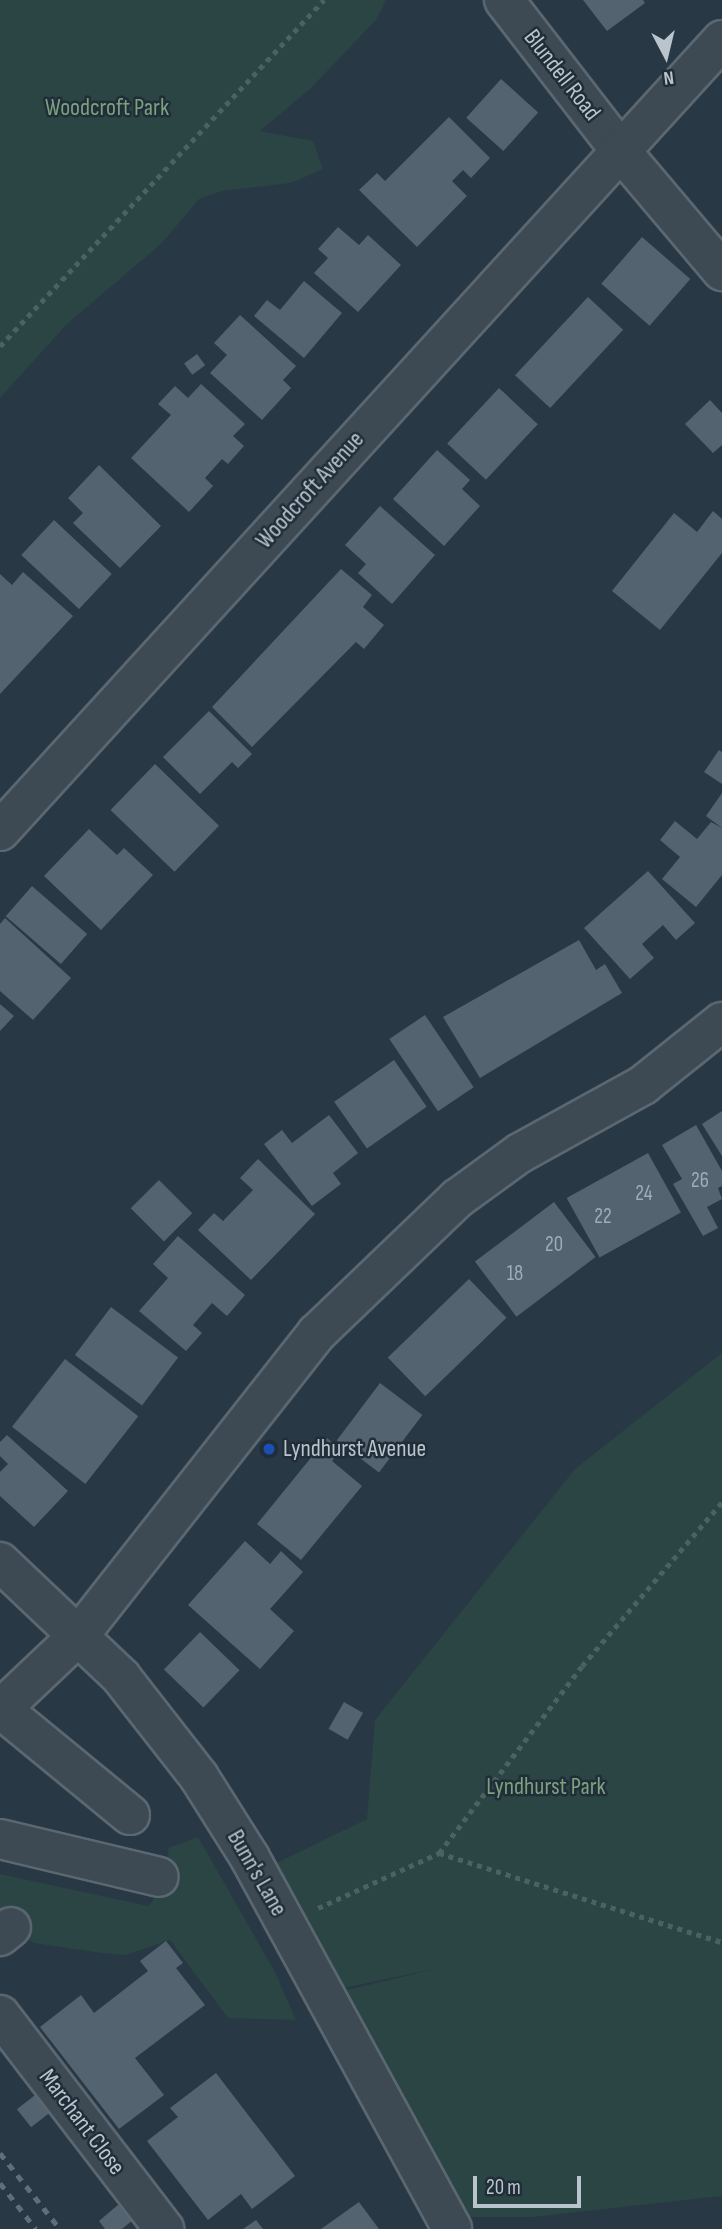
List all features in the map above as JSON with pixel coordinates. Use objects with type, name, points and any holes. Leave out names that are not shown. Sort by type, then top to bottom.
[{"type":"street","name":"Blundell Road","points":[[504,0],[619,149],[722,271]]},
{"type":"street","name":"Woodcroft Avenue","points":[[0,831],[619,149],[722,40]]},
{"type":"street","points":[[130,1815],[1,1709],[80,1634],[317,1333],[458,1198],[520,1153],[643,1085],[722,1022]]},
{"type":"street","name":"Bunn's Lane","points":[[0,1562],[80,1634],[121,1677],[199,1777],[286,1922],[452,2229]]},
{"type":"street","points":[[0,1839],[159,1877]]},
{"type":"street","name":"Marchant Close","points":[[0,2015],[164,2229]]},
{"type":"path","points":[[0,346],[324,0]]},
{"type":"path","points":[[286,1922],[439,1853],[582,1666],[722,1502]]},
{"type":"path","points":[[439,1853],[722,1942]]},
{"type":"green space","name":"Woodcroft Park","points":[[0,0],[386,0],[376,20],[310,89],[260,131],[313,141],[323,169],[291,183],[222,191],[199,199],[161,244],[67,324],[0,398]]},
{"type":"green space","name":"Lyndhurst Park","points":[[722,1353],[722,2196],[533,2217],[453,2217],[326,1995],[439,1968],[324,1992],[258,1872],[367,1819],[375,1720],[575,1469]]},
{"type":"green space","points":[[198,1837],[275,1972],[296,2020],[228,2018],[170,1940],[126,1955],[102,1953],[34,1943],[0,1922],[0,1874],[148,1906],[169,1882],[168,1848]]},
{"type":"building","points":[[583,0],[643,0],[645,3],[607,31]]},
{"type":"building","points":[[501,79],[538,112],[503,151],[466,118]]},
{"type":"building","points":[[449,117],[490,158],[471,178],[463,170],[452,181],[467,196],[417,247],[359,190],[377,173],[385,181]]},
{"type":"building","points":[[338,227],[359,245],[368,235],[401,265],[358,312],[314,273],[328,258],[318,249]]},
{"type":"building","points":[[642,237],[690,279],[650,326],[601,284]]},
{"type":"building","points":[[304,281],[342,313],[304,358],[254,316],[267,300],[280,310]]},
{"type":"building","points":[[588,297],[623,330],[550,408],[515,375]]},
{"type":"building","points":[[240,315],[296,366],[283,380],[291,388],[262,420],[210,373],[227,355],[214,343]]},
{"type":"building","points":[[197,354],[205,365],[192,375],[184,363]]},
{"type":"building","points":[[201,384],[245,424],[233,436],[244,446],[228,464],[222,459],[205,478],[213,486],[189,512],[131,458],[171,415],[158,404],[175,386],[188,398]]},
{"type":"building","points":[[499,388],[538,424],[486,480],[447,444]]},
{"type":"building","points":[[710,400],[722,413],[722,445],[713,453],[685,424]]},
{"type":"building","points":[[437,450],[470,480],[462,489],[480,506],[444,546],[393,499]]},
{"type":"building","points":[[99,465],[161,526],[120,568],[73,523],[83,513],[68,498]]},
{"type":"building","points":[[380,506],[435,555],[392,604],[358,573],[366,564],[345,545]]},
{"type":"building","points":[[713,511],[722,519],[722,553],[660,630],[612,591],[674,513],[697,532]]},
{"type":"building","points":[[54,520],[112,574],[79,609],[21,555]]},
{"type":"building","points":[[341,569],[372,595],[363,607],[384,625],[364,649],[356,642],[252,747],[212,707]]},
{"type":"building","points":[[23,572],[73,616],[0,694],[0,574],[12,585]]},
{"type":"building","points":[[209,711],[252,754],[238,768],[232,762],[200,794],[163,757]]},
{"type":"building","points":[[719,750],[722,752],[722,784],[704,772]]},
{"type":"building","points":[[155,764],[219,826],[175,872],[111,810]]},
{"type":"building","points":[[722,793],[722,828],[706,816]]},
{"type":"building","points":[[675,821],[697,839],[711,822],[722,828],[722,875],[696,907],[662,879],[680,857],[660,840]]},
{"type":"building","points":[[89,829],[117,855],[124,848],[153,875],[101,930],[44,876]]},
{"type":"building","points":[[648,871],[695,923],[676,940],[663,925],[642,944],[654,958],[630,979],[584,928]]},
{"type":"building","points":[[32,886],[87,934],[61,964],[6,916]]},
{"type":"building","points":[[5,918],[71,978],[33,1020],[0,991],[0,924]]},
{"type":"building","points":[[579,940],[596,970],[605,964],[622,993],[480,1078],[443,1017]]},
{"type":"building","points":[[0,1004],[14,1016],[0,1031]]},
{"type":"building","points":[[425,1015],[474,1087],[438,1111],[389,1039]]},
{"type":"building","points":[[394,1060],[427,1107],[367,1149],[334,1102]]},
{"type":"building","points":[[722,1111],[722,1156],[702,1124]]},
{"type":"building","points":[[329,1115],[358,1153],[333,1173],[341,1184],[312,1206],[264,1144],[282,1130],[292,1143]]},
{"type":"building","points":[[696,1125],[722,1171],[722,1186],[718,1188],[722,1199],[707,1207],[718,1228],[703,1236],[673,1184],[682,1179],[662,1145]]},
{"type":"building","points":[[648,1153],[681,1212],[600,1258],[567,1198]]},
{"type":"building","points":[[258,1159],[315,1214],[251,1280],[198,1230],[214,1213],[223,1221],[253,1190],[240,1178]]},
{"type":"building","points":[[159,1180],[192,1213],[164,1242],[131,1208]]},
{"type":"building","points":[[554,1202],[596,1257],[516,1317],[475,1262]]},
{"type":"building","points":[[178,1236],[245,1295],[227,1316],[212,1303],[193,1325],[202,1333],[186,1351],[139,1311],[168,1278],[153,1264]]},
{"type":"building","points":[[469,1279],[507,1318],[425,1396],[388,1357]]},
{"type":"building","points":[[111,1307],[178,1358],[142,1405],[75,1355]]},
{"type":"building","points":[[65,1359],[138,1416],[85,1484],[12,1427]]},
{"type":"building","points":[[380,1383],[422,1415],[379,1472],[337,1441]]},
{"type":"building","points":[[7,1435],[68,1491],[34,1527],[0,1496],[0,1472],[8,1464],[0,1456],[0,1442]]},
{"type":"building","points":[[327,1438],[341,1450],[332,1461],[362,1486],[301,1560],[257,1524]]},
{"type":"building","points":[[245,1541],[270,1564],[281,1551],[303,1572],[270,1609],[294,1631],[260,1669],[188,1605]]},
{"type":"building","points":[[200,1632],[240,1670],[203,1708],[164,1669]]},
{"type":"building","points":[[344,1702],[363,1713],[348,1740],[328,1729]]},
{"type":"building","points":[[166,1941],[183,1963],[176,1968],[205,2005],[135,2058],[164,2095],[119,2129],[40,2027],[81,1995],[94,2013],[148,1971],[140,1961]]},
{"type":"building","points":[[216,2073],[295,2176],[252,2209],[241,2194],[208,2220],[147,2141],[178,2117],[170,2108]]},
{"type":"building","points":[[39,2092],[53,2110],[31,2127],[17,2109]]},
{"type":"building","points":[[359,2202],[379,2229],[321,2229]]},
{"type":"building","points":[[119,2204],[133,2220],[122,2229],[105,2229],[99,2221]]},
{"type":"building","points":[[256,2220],[263,2229],[243,2229]]},
{"type":"railway","points":[[0,2153],[60,2229]]},
{"type":"railway","points":[[0,2183],[36,2229]]},
{"type":"place","name":"Lyndhurst Avenue","points":[[269,1449]]}]
